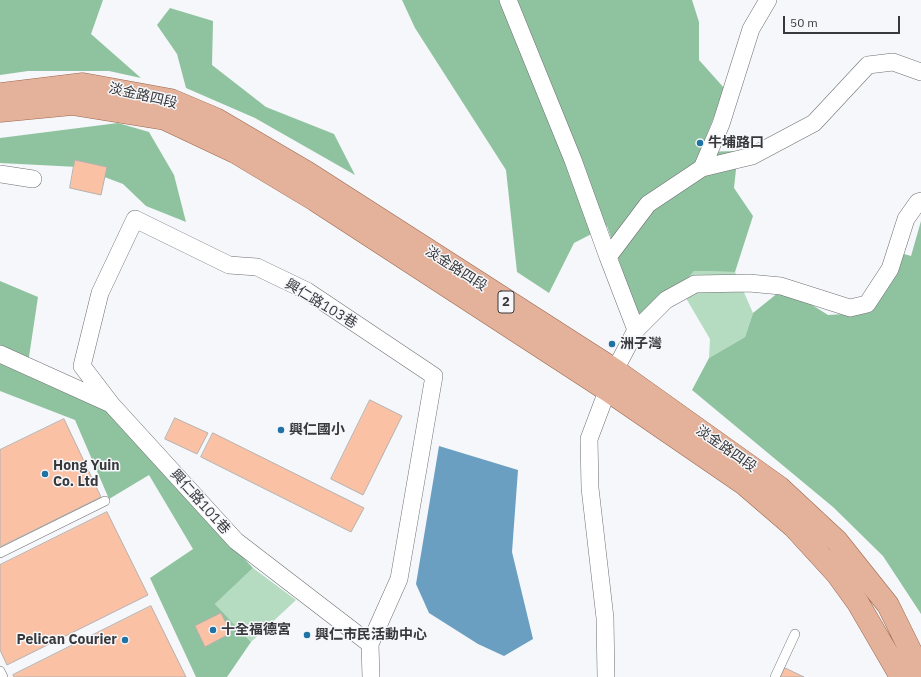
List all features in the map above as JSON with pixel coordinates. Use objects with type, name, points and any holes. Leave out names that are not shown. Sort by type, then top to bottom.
[{"type":"main road","name":"淡金路四段","points":[[0,94],[83,84],[171,100],[216,118],[308,173],[615,370],[779,487],[837,541],[888,606],[921,672]]},
{"type":"main road","name":"淡金路四段","points":[[0,111],[72,104],[165,120],[235,152],[315,200],[607,390],[744,484],[794,526],[837,574],[858,603],[901,677]]},
{"type":"street","points":[[508,0],[573,160],[636,330]]},
{"type":"street","points":[[702,168],[721,124],[751,29],[768,0]]},
{"type":"street","points":[[608,257],[648,204],[702,168],[752,156],[814,123],[868,65],[893,62],[921,72]]},
{"type":"street","points":[[0,174],[33,179]]},
{"type":"street","points":[[606,677],[605,618],[590,488],[589,440],[615,370],[636,330],[666,300],[695,284],[749,283],[781,286],[850,308],[867,304],[890,269],[906,218],[921,201]]},
{"type":"street","name":"興仁路103巷","points":[[111,404],[82,366],[100,293],[135,220],[229,265],[257,267],[306,291],[434,376],[398,579],[370,644]]},
{"type":"street","name":"興仁路101巷","points":[[0,354],[111,404],[236,541],[370,644]]},
{"type":"street","points":[[370,644],[371,677]]},
{"type":"lane","points":[[0,553],[105,501]]},
{"type":"lane","points":[[775,677],[795,634]]},
{"type":"lane","points":[[0,671],[3,677]]},
{"type":"green space","points":[[0,0],[103,0],[91,34],[141,78],[109,71],[28,71],[0,75]]},
{"type":"green space","points":[[402,0],[692,0],[699,22],[699,60],[725,89],[700,152],[738,151],[734,188],[753,216],[735,272],[694,271],[680,288],[638,316],[607,226],[574,243],[549,293],[517,272],[506,170],[415,28]]},
{"type":"green space","points":[[170,8],[213,21],[212,65],[266,107],[334,134],[355,175],[255,118],[186,88],[177,54],[157,25]]},
{"type":"green space","points":[[118,123],[149,132],[174,175],[186,222],[146,206],[123,184],[78,167],[0,163],[0,138]]},
{"type":"green space","points":[[921,221],[921,614],[883,556],[833,507],[692,390],[709,358],[745,337],[753,313],[779,292],[801,298],[828,315],[860,313],[881,295],[887,249],[911,256]]},
{"type":"green space","points":[[694,271],[735,272],[753,313],[745,337],[709,358],[710,339],[680,288]]},
{"type":"green space","points":[[0,281],[38,297],[27,370],[108,409],[158,468],[253,568],[215,604],[251,642],[227,677],[196,677],[150,578],[193,549],[149,475],[109,499],[75,420],[0,391]]},
{"type":"green space","points":[[253,568],[296,600],[251,642],[215,604]]},
{"type":"water","points":[[439,446],[518,470],[512,552],[533,639],[504,656],[478,644],[429,613],[416,584]]},
{"type":"building","points":[[75,160],[107,167],[101,195],[70,188]]},
{"type":"building","points":[[370,400],[402,416],[363,495],[331,479]]},
{"type":"building","points":[[175,418],[208,433],[197,454],[165,439]]},
{"type":"building","name":"Hong Yuin Co. Ltd","points":[[64,419],[101,497],[0,547],[0,450]]},
{"type":"building","points":[[213,433],[364,508],[351,532],[201,457]]},
{"type":"building","points":[[107,512],[148,595],[7,665],[0,650],[0,565]]},
{"type":"building","name":"Pelican Courier","points":[[151,606],[186,677],[14,677],[13,675]]},
{"type":"building","name":"十全福德宮","points":[[221,613],[231,633],[205,647],[195,626]]},
{"type":"building","points":[[785,668],[804,677],[780,677]]},
{"type":"place","name":"牛埔路口","points":[[700,143]]},
{"type":"place","name":"洲子灣","points":[[612,344]]},
{"type":"place","name":"興仁國小","points":[[281,430]]},
{"type":"place","name":"Hong Yuin Co. Ltd","points":[[45,474]]},
{"type":"place","name":"十全福德宮","points":[[213,630]]},
{"type":"place","name":"興仁市民活動中心","points":[[307,635]]},
{"type":"place","name":"Pelican Courier","points":[[125,640]]}]
